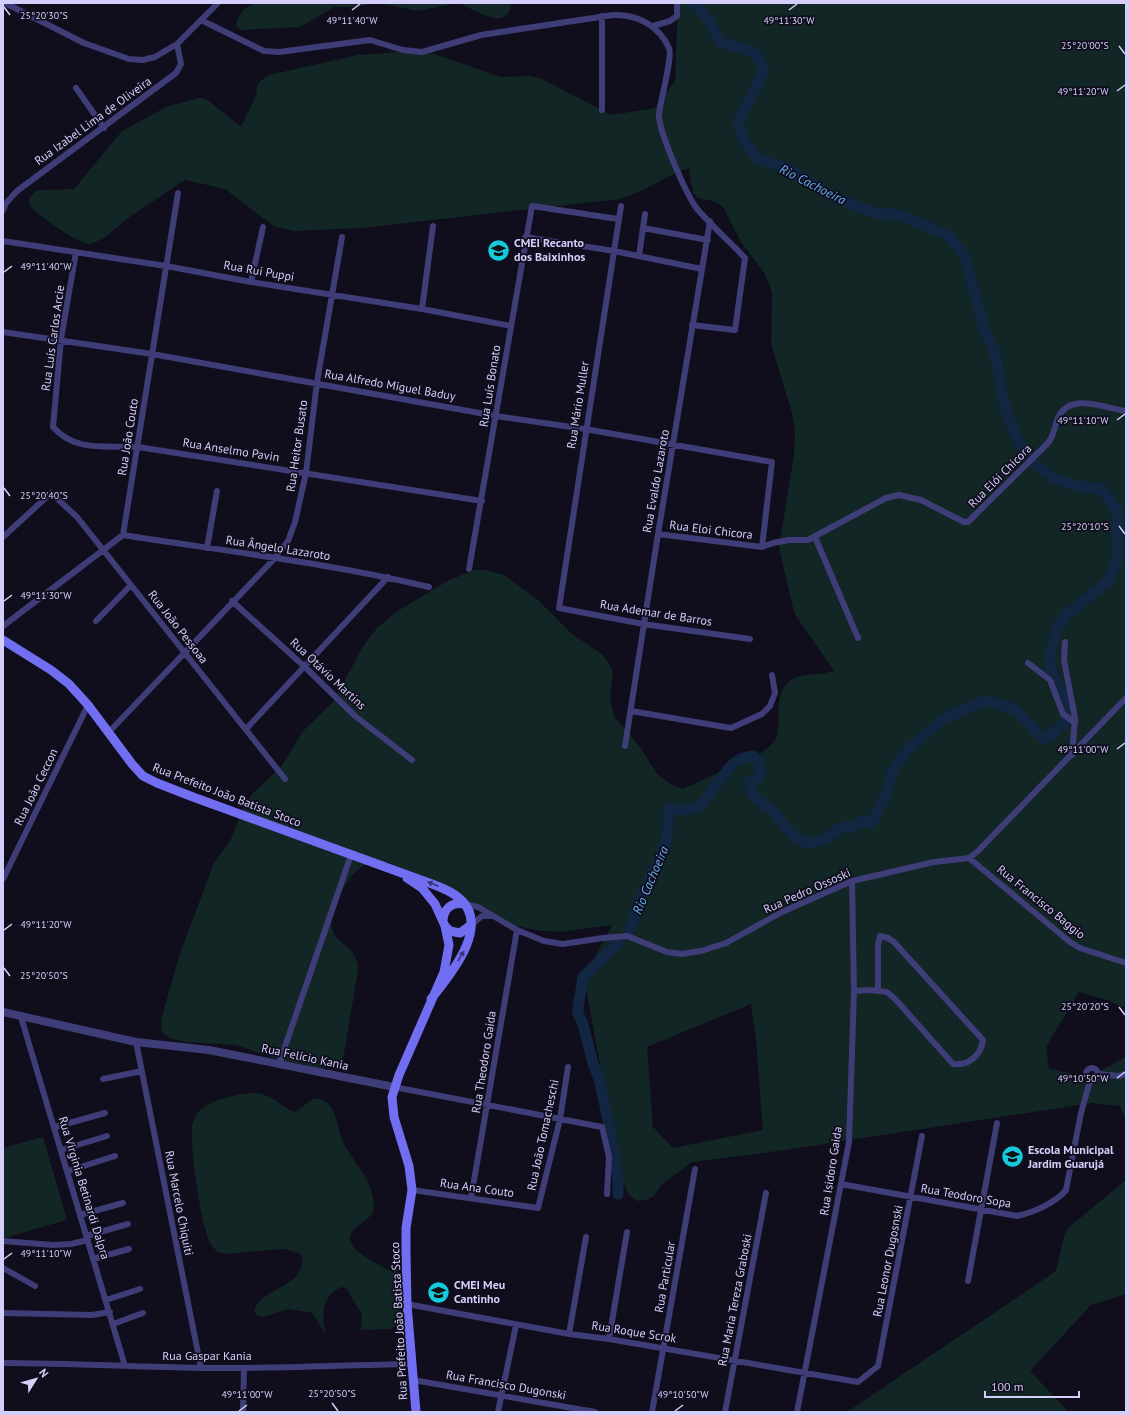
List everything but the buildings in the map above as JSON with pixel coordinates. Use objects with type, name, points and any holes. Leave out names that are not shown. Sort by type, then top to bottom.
[{"type":"main road","name":"Rua Prefeito João Batista Stoco","points":[[3,640],[51,670],[69,684],[88,705],[132,764],[143,776],[157,783],[451,892],[464,904],[470,914],[470,938],[447,979],[431,999]]},
{"type":"main road","name":"Rua Prefeito João Batista Stoco","points":[[398,872],[427,893],[435,904],[444,923],[448,945],[446,963],[394,1087],[392,1105],[409,1166],[412,1190],[406,1228],[407,1304],[416,1412]]},
{"type":"main road","points":[[464,904],[456,904],[449,907],[446,910],[444,923],[450,931],[460,933],[471,924]]},
{"type":"street","points":[[5,3],[84,43],[129,59],[143,60],[154,57],[177,44],[218,3]]},
{"type":"street","points":[[653,26],[670,21],[677,16],[677,3]]},
{"type":"street","points":[[201,20],[264,51],[293,51],[370,40],[403,50],[422,52],[481,35],[602,16],[624,14],[638,18],[653,26],[663,36],[671,51],[659,116],[662,129],[679,172],[697,209],[745,258],[735,330],[692,325]]},
{"type":"street","points":[[602,16],[602,110]]},
{"type":"street","name":"Rua Izabel Lima de Oliveira","points":[[3,210],[6,203],[17,191],[176,74],[181,64],[177,44]]},
{"type":"street","points":[[76,88],[104,128]]},
{"type":"street","name":"Rua João Couto","points":[[123,535],[178,193]]},
{"type":"street","name":"Rua Luís Bonato","points":[[469,569],[482,501],[525,237],[532,206],[618,219]]},
{"type":"street","name":"Rua Mário Muller","points":[[559,608],[585,429],[621,206]]},
{"type":"street","points":[[639,256],[645,214]]},
{"type":"street","name":"Rua Evaldo Lazaroto","points":[[625,746],[658,534],[710,221]]},
{"type":"street","points":[[422,309],[433,226]]},
{"type":"street","points":[[251,282],[263,227]]},
{"type":"street","points":[[643,228],[708,240]]},
{"type":"street","name":"Rua Heitor Busato","points":[[109,732],[183,652],[275,558],[288,541],[295,522],[306,473],[317,382],[342,237]]},
{"type":"street","points":[[525,237],[614,251],[702,269]]},
{"type":"street","name":"Rua Rui Puppi","points":[[3,241],[166,266],[251,282],[422,309],[511,326]]},
{"type":"street","name":"Rua Luís Carlos Arcie","points":[[53,427],[61,339],[76,252]]},
{"type":"street","name":"Rua Alfredo Miguel Baduy","points":[[3,332],[61,339],[152,354],[317,382],[496,416],[585,429],[772,462],[762,547]]},
{"type":"street","name":"Rua Elói Chicora","points":[[762,547],[789,540],[808,540],[886,498],[899,495],[921,500],[964,522],[968,522],[1048,443],[1054,434],[1058,418],[1064,409],[1072,405],[1094,404],[1126,411]]},
{"type":"street","name":"Rua Anselmo Pavin","points":[[53,427],[62,436],[74,443],[93,446],[138,447],[482,501]]},
{"type":"street","points":[[207,548],[217,491]]},
{"type":"street","name":"Rua João Pessoaa","points":[[3,537],[51,492],[77,517],[285,779]]},
{"type":"street","name":"Rua Eloi Chicora","points":[[658,534],[762,547]]},
{"type":"street","points":[[3,626],[123,535]]},
{"type":"street","name":"Rua Ângelo Lazaroto","points":[[123,535],[388,577],[429,587]]},
{"type":"street","points":[[815,537],[858,638]]},
{"type":"street","points":[[246,729],[388,577]]},
{"type":"street","points":[[96,621],[131,585]]},
{"type":"street","name":"Rua Otávio Martins","points":[[232,601],[305,667],[356,716],[412,760]]},
{"type":"street","name":"Rua Ademar de Barros","points":[[559,608],[644,624],[750,639]]},
{"type":"street","points":[[1066,642],[1064,660],[1073,700],[1075,723],[1072,754]]},
{"type":"street","points":[[1028,663],[1050,680],[1063,714],[1075,723]]},
{"type":"street","points":[[631,711],[732,728],[755,718],[770,706],[775,692],[772,675]]},
{"type":"street","points":[[969,858],[978,852],[1126,698]]},
{"type":"street","name":"Rua João Ceccon","points":[[3,879],[88,705]]},
{"type":"street","points":[[279,1064],[351,855]]},
{"type":"street","name":"Rua Pedro Ossoski","points":[[464,904],[478,907],[492,917],[517,930],[544,941],[563,944],[627,936],[667,952],[682,954],[700,951],[726,943],[782,912],[852,882],[934,862],[969,858]]},
{"type":"street","name":"Rua Francisco Baggio","points":[[969,858],[1070,942],[1080,948],[1126,963]]},
{"type":"street","name":"Rua Isidoro Gaida","points":[[797,1412],[849,1142],[854,991],[852,882]]},
{"type":"street","points":[[471,924],[482,916],[492,917]]},
{"type":"street","name":"Rua Theodoro Gaida","points":[[471,1198],[517,930]]},
{"type":"street","points":[[854,991],[887,992],[897,1001],[953,1064],[960,1065],[972,1060],[982,1050],[983,1040],[894,942],[888,938],[880,936],[878,944],[878,991]]},
{"type":"street","name":"Rua Felício Kania","points":[[3,1012],[136,1042],[208,1050],[488,1106],[602,1127],[609,1157],[607,1194]]},
{"type":"street","name":"Rua Virginia Betinardi Dalpra","points":[[22,1017],[125,1366]]},
{"type":"street","name":"Rua Marcelo Chiquiti","points":[[136,1042],[201,1368]]},
{"type":"street","name":"Rua João Tomacheschi","points":[[538,1208],[560,1119],[568,1067]]},
{"type":"street","points":[[1094,1068],[1098,1074],[1097,1079],[1090,1081],[1085,1075],[1087,1070],[1094,1068]]},
{"type":"street","points":[[103,1079],[142,1071]]},
{"type":"street","points":[[1098,1074],[1119,1076],[1126,1074]]},
{"type":"street","name":"Rua Teodoro Sopa","points":[[841,1184],[911,1198],[1017,1216],[1029,1213],[1060,1198],[1066,1190],[1081,1113],[1090,1081]]},
{"type":"street","points":[[55,1127],[104,1113]]},
{"type":"street","points":[[968,1280],[997,1123]]},
{"type":"street","points":[[61,1150],[107,1136]]},
{"type":"street","name":"Rua Leonor Dugosnski","points":[[858,1382],[878,1366],[922,1136]]},
{"type":"street","points":[[68,1171],[115,1156]]},
{"type":"street","name":"Rua Particular","points":[[652,1412],[695,1169]]},
{"type":"street","name":"Rua Ana Couto","points":[[412,1190],[538,1208]]},
{"type":"street","name":"Rua Maria Tereza Graboski","points":[[725,1412],[766,1193]]},
{"type":"street","points":[[80,1215],[123,1203]]},
{"type":"street","points":[[3,1242],[53,1245],[71,1244],[128,1224]]},
{"type":"street","points":[[609,1339],[627,1232]]},
{"type":"street","points":[[569,1334],[586,1237]]},
{"type":"street","points":[[94,1258],[129,1248]]},
{"type":"street","points":[[3,1268],[35,1286]]},
{"type":"street","points":[[106,1300],[140,1289]]},
{"type":"street","name":"Rua Roque Scrok","points":[[407,1304],[516,1325],[664,1348],[858,1382]]},
{"type":"street","points":[[3,1314],[92,1315],[110,1312]]},
{"type":"street","points":[[113,1324],[143,1313]]},
{"type":"street","points":[[498,1412],[516,1325]]},
{"type":"street","name":"Rua Gaspar Kania","points":[[3,1363],[74,1363],[201,1368],[412,1364]]},
{"type":"street","points":[[243,1412],[244,1368]]},
{"type":"street","name":"Rua Francisco Dugonski","points":[[413,1380],[501,1394],[595,1412]]},
{"type":"green space","points":[[258,3],[377,3],[354,7],[334,7],[300,27],[241,30],[236,26],[240,14],[246,8]]},
{"type":"green space","points":[[377,3],[457,3],[418,11]]},
{"type":"green space","points":[[458,3],[509,3],[511,7],[507,14],[501,18],[495,18],[479,13]]},
{"type":"green space","points":[[678,3],[1126,3],[1126,1007],[1079,992],[1046,1047],[1049,1069],[1085,1076],[1098,1072],[1126,1057],[1126,1120],[1120,1106],[1092,1103],[785,1150],[692,1162],[662,1184],[654,1196],[647,1200],[637,1201],[630,1196],[622,1181],[586,989],[592,964],[612,925],[560,932],[536,930],[510,925],[392,864],[378,861],[373,861],[363,866],[356,872],[342,890],[333,910],[331,920],[334,934],[351,951],[357,962],[358,971],[344,1054],[340,1064],[335,1068],[320,1068],[280,1060],[236,1045],[185,1042],[170,1038],[162,1032],[161,1020],[179,956],[214,863],[230,841],[245,804],[253,793],[281,767],[303,731],[332,703],[364,645],[377,628],[396,612],[449,580],[475,570],[485,570],[504,575],[537,599],[572,634],[602,654],[610,665],[613,673],[610,698],[614,716],[640,747],[657,774],[672,785],[683,789],[761,753],[769,747],[775,740],[778,733],[780,699],[782,691],[786,685],[792,680],[801,676],[834,671],[796,616],[779,548],[794,454],[795,432],[792,413],[771,344],[772,295],[770,285],[764,273],[741,242],[723,207],[716,202],[698,198],[693,193],[689,168],[620,199],[362,228],[294,231],[275,227],[225,189],[185,180],[131,216],[105,237],[88,244],[65,233],[37,213],[30,206],[29,198],[37,190],[74,189],[122,131],[168,106],[200,98],[208,100],[241,127],[256,96],[257,86],[260,81],[269,75],[358,55],[412,51],[434,54],[501,77],[530,76],[540,78],[611,115],[655,108],[675,81]],"holes":[[[751,1004],[756,1041],[763,1130],[673,1148],[653,1127],[647,1047]]]},
{"type":"green space","points":[[255,1093],[266,1095],[294,1112],[313,1099],[320,1099],[326,1102],[334,1112],[344,1144],[363,1173],[371,1189],[373,1197],[373,1212],[366,1220],[354,1229],[350,1239],[351,1244],[361,1254],[375,1263],[393,1272],[398,1270],[398,1278],[402,1291],[399,1308],[400,1318],[398,1324],[391,1329],[361,1330],[362,1314],[346,1288],[341,1287],[329,1296],[324,1307],[325,1334],[312,1313],[288,1309],[263,1317],[257,1315],[254,1311],[257,1304],[268,1294],[288,1283],[299,1272],[303,1260],[300,1253],[283,1249],[226,1254],[217,1252],[210,1243],[203,1220],[197,1187],[192,1139],[193,1122],[198,1112],[203,1107],[225,1098]]},
{"type":"green space","points":[[43,1137],[67,1220],[4,1238],[3,1148]]},
{"type":"green space","points":[[1126,1180],[1126,1294],[1091,1305],[1030,1371],[1069,1412],[847,1412],[1056,1271],[1064,1236],[1068,1228]]},
{"type":"waterway","name":"Rio Cachoeira","points":[[694,3],[709,21],[720,42],[754,52],[764,70],[738,121],[743,140],[758,159],[789,169],[833,197],[875,213],[900,215],[949,236],[965,257],[984,329],[995,352],[1003,400],[1011,425],[1021,445],[1030,457]]},
{"type":"waterway","name":"Rio Cachoeira","points":[[629,931],[639,903],[667,840],[669,808],[683,810],[698,807],[711,793],[729,768],[745,757],[754,756],[758,760],[761,774],[758,778],[750,781],[750,787],[755,796],[773,812],[797,838],[811,843],[825,839],[841,827],[850,828],[863,821],[872,823],[887,791],[892,771],[900,759],[911,746],[945,718],[979,703],[989,701],[1014,709],[1043,738],[1047,738],[1071,717],[1072,714],[1068,702],[1055,681],[1050,666],[1050,658],[1057,627],[1068,613],[1075,609],[1108,581],[1117,560],[1117,511],[1102,489],[1078,486],[1054,479],[1037,465]]},
{"type":"waterway","name":"Rio Cachoeira","points":[[618,1194],[618,1179],[611,1134],[599,1078],[593,1064],[583,1024],[578,1014],[578,1008],[583,977],[620,941]]},
{"type":"place","name":"CMEI Recanto dos Baixinhos","points":[[498,250]]},
{"type":"place","name":"Escola Municipal Jardim Guarujá","points":[[1013,1157]]},
{"type":"place","name":"CMEI Meu Cantinho","points":[[439,1292]]}]
